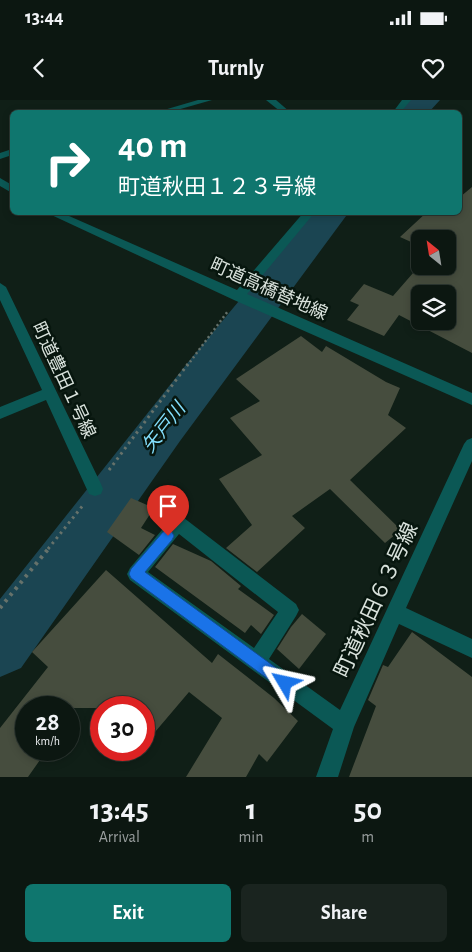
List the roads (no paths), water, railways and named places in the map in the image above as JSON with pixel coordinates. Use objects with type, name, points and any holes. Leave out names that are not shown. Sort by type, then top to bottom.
[{"type":"street","points":[[170,110],[208,100]]},
{"type":"street","points":[[270,100],[283,110]]},
{"type":"street","points":[[399,110],[407,100]]},
{"type":"street","name":"町道高橋替地線","points":[[57,215],[472,399]]},
{"type":"street","points":[[238,296],[307,215]]},
{"type":"street","name":"町道豊田１号線","points":[[0,287],[95,489]]},
{"type":"street","points":[[0,413],[50,394]]},
{"type":"street","name":"町道秋田６３号線","points":[[327,777],[344,725],[472,444]]},
{"type":"street","points":[[256,662],[290,610],[178,523],[136,574],[256,662],[344,725]]},
{"type":"street","points":[[395,612],[472,649]]},
{"type":"waterway","name":"矢戸川","points":[[416,110],[426,100]]},
{"type":"waterway","name":"矢戸川","points":[[0,647],[163,428],[330,215]]}]
